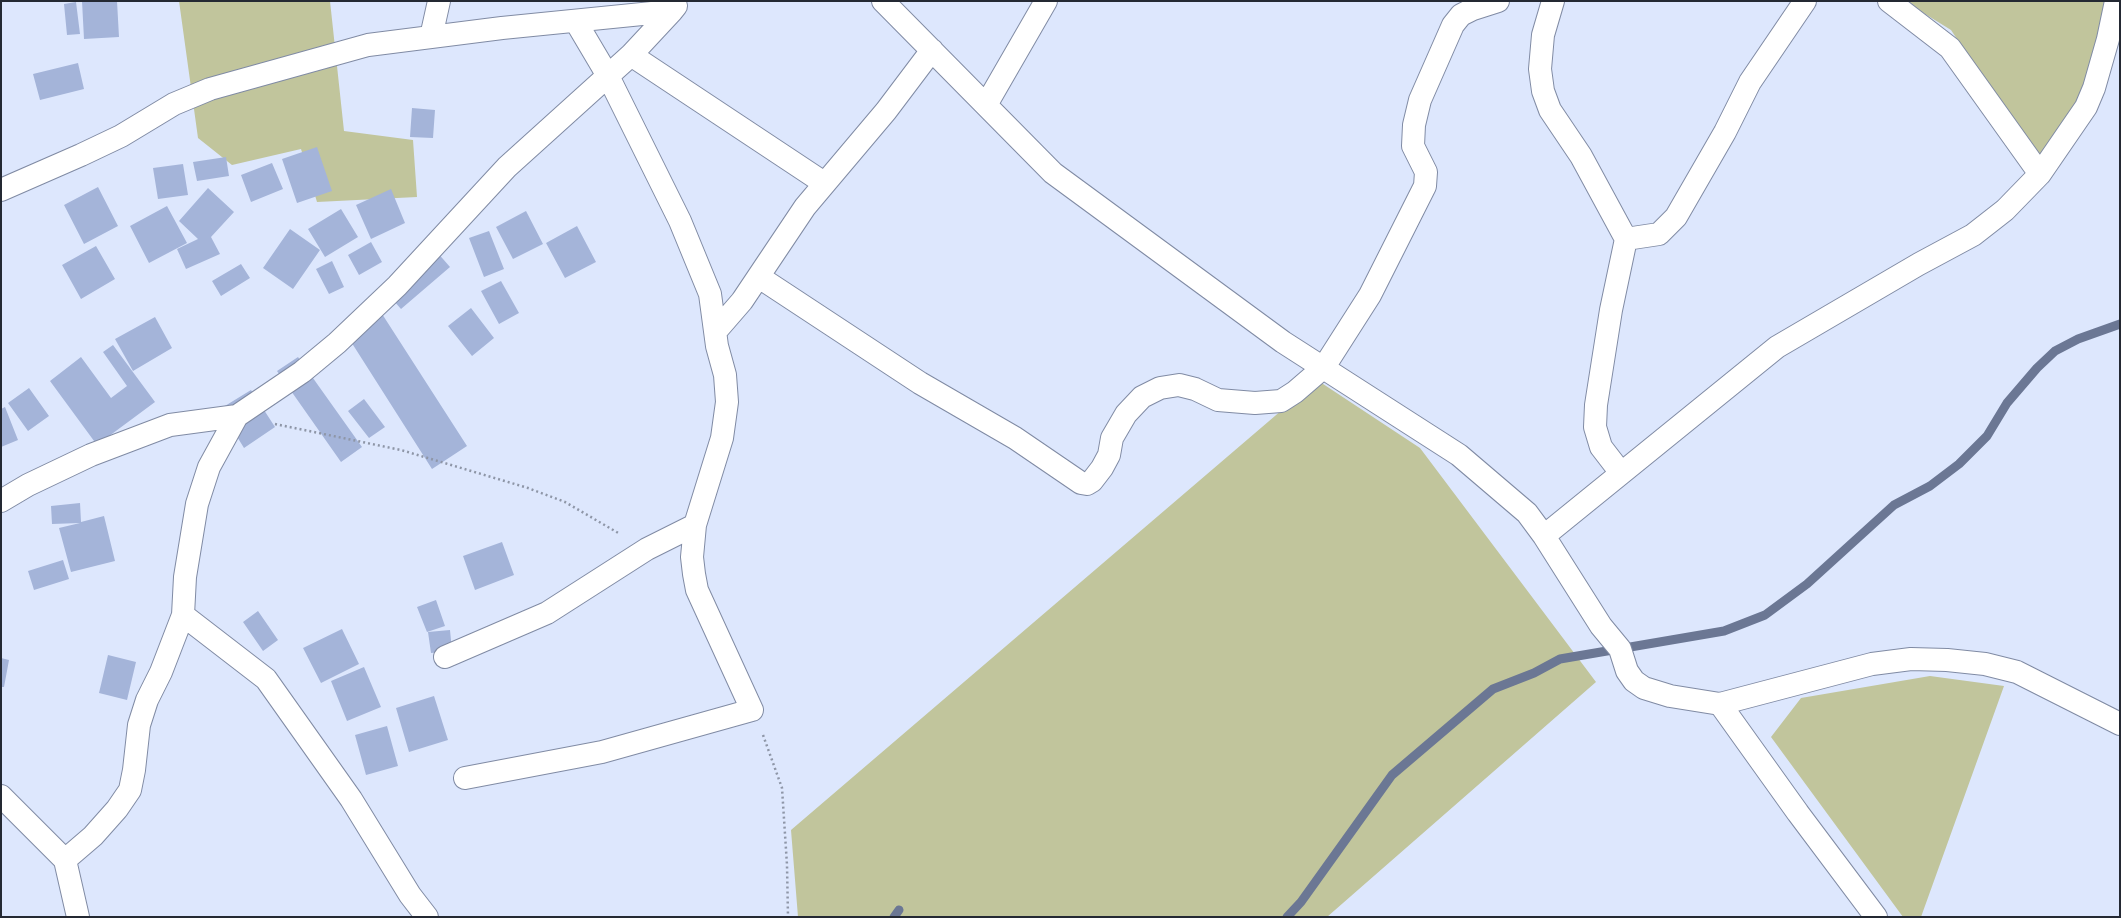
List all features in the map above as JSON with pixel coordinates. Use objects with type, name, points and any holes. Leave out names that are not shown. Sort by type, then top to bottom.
[{"type":"street","points":[[431,37],[439,1]]},
{"type":"street","points":[[883,1],[1053,173],[1283,342],[1459,455],[1527,513],[1544,536],[1601,626],[1620,649],[1627,671],[1634,681],[1644,688],[1657,693],[1720,704],[1872,664],[1911,659],[1947,660],[1985,664],[2017,672],[2120,724]]},
{"type":"street","points":[[986,105],[1046,1]]},
{"type":"street","points":[[759,277],[920,384],[1015,438],[1081,483],[1087,484],[1092,481],[1102,468],[1109,455],[1112,438],[1126,414],[1142,397],[1160,388],[1179,385],[1195,389],[1218,400],[1255,403],[1281,401],[1295,392],[1324,367],[1370,295],[1424,186],[1426,172],[1413,146],[1414,125],[1420,100],[1453,25],[1461,15],[1473,9],[1498,1]]},
{"type":"street","points":[[1553,1],[1543,35],[1540,69],[1543,91],[1550,110],[1581,156],[1626,239],[1611,310],[1596,405],[1595,427],[1601,447],[1621,473]]},
{"type":"street","points":[[1626,239],[1659,234],[1676,218],[1725,132],[1750,82],[1805,1]]},
{"type":"street","points":[[1889,1],[1950,48],[2040,174]]},
{"type":"street","points":[[1544,536],[1621,473],[1676,431],[1777,347],[1918,264],[1973,235],[2005,210],[2040,174],[2086,107],[2094,88],[2108,39],[2116,1]]},
{"type":"street","points":[[1,190],[121,136],[174,104],[210,89],[368,45],[502,28],[576,22],[677,6]]},
{"type":"street","points":[[1,502],[28,485],[91,455],[170,425],[237,416],[302,372],[337,343],[397,286],[507,167],[631,55],[677,6]]},
{"type":"street","points":[[465,778],[602,752],[752,710],[698,590],[692,557],[695,525],[722,438],[727,402],[725,375],[717,346],[710,294],[702,270],[680,221],[608,76],[576,22]]},
{"type":"street","points":[[716,331],[742,301],[805,208],[824,183],[886,111],[932,50]]},
{"type":"street","points":[[631,55],[824,183]]},
{"type":"street","points":[[64,860],[93,836],[117,810],[130,790],[134,770],[138,725],[147,700],[161,672],[183,616],[185,577],[196,504],[209,467],[237,416]]},
{"type":"street","points":[[445,657],[547,613],[647,549],[695,525]]},
{"type":"street","points":[[183,616],[266,679],[351,798],[410,895],[427,917]]},
{"type":"street","points":[[1720,704],[1798,813],[1876,917]]},
{"type":"street","points":[[1,796],[64,860],[78,917]]},
{"type":"path","points":[[237,416],[401,450],[528,488],[565,502],[647,549]]},
{"type":"path","points":[[752,710],[767,744],[782,788],[788,865],[788,917]]},
{"type":"green space","points":[[179,1],[330,1],[344,131],[413,140],[417,197],[317,202],[301,149],[232,165],[198,138]]},
{"type":"green space","points":[[1904,1],[2111,1],[2081,105],[2039,162],[1951,30]]},
{"type":"green space","points":[[1317,380],[1420,448],[1596,682],[1327,917],[798,917],[791,830]]},
{"type":"green space","points":[[1930,676],[2004,686],[1921,917],[1903,917],[1771,737],[1801,698]]},
{"type":"building","points":[[82,1],[117,1],[119,37],[84,39]]},
{"type":"building","points":[[76,2],[80,34],[67,35],[64,4]]},
{"type":"building","points":[[78,63],[84,89],[40,100],[33,74]]},
{"type":"building","points":[[412,108],[435,110],[433,138],[410,137]]},
{"type":"building","points":[[317,147],[332,191],[297,203],[282,159]]},
{"type":"building","points":[[226,157],[229,176],[197,181],[193,162]]},
{"type":"building","points":[[272,163],[283,189],[251,202],[241,175]]},
{"type":"building","points":[[183,164],[188,195],[158,199],[153,168]]},
{"type":"building","points":[[98,187],[118,226],[84,244],[64,205]]},
{"type":"building","points":[[208,188],[234,212],[211,237],[220,254],[186,269],[177,249],[198,239],[179,221]]},
{"type":"building","points":[[391,189],[405,223],[371,239],[356,205]]},
{"type":"building","points":[[167,206],[187,243],[149,263],[130,226]]},
{"type":"building","points":[[341,209],[358,237],[325,257],[308,229]]},
{"type":"building","points":[[526,211],[543,244],[513,259],[496,227]]},
{"type":"building","points":[[577,226],[596,262],[565,278],[546,243]]},
{"type":"building","points":[[290,229],[320,250],[293,289],[263,268]]},
{"type":"building","points":[[489,231],[504,269],[484,277],[469,238]]},
{"type":"building","points":[[371,242],[382,262],[359,275],[348,255]]},
{"type":"building","points":[[96,246],[115,279],[81,299],[62,265]]},
{"type":"building","points":[[436,251],[450,267],[401,309],[387,293]]},
{"type":"building","points":[[332,261],[344,287],[329,294],[316,269]]},
{"type":"building","points":[[241,264],[250,278],[221,296],[212,281]]},
{"type":"building","points":[[501,281],[519,313],[499,324],[481,291]]},
{"type":"building","points":[[375,303],[467,446],[432,469],[341,326]]},
{"type":"building","points":[[471,308],[494,338],[472,356],[448,326]]},
{"type":"building","points":[[155,317],[172,348],[133,371],[115,339]]},
{"type":"building","points":[[113,345],[155,402],[97,445],[50,381],[81,357],[111,398],[127,386],[103,352]]},
{"type":"building","points":[[298,357],[362,447],[341,462],[277,371]]},
{"type":"building","points":[[29,388],[49,416],[28,431],[8,403]]},
{"type":"building","points":[[251,390],[275,427],[244,448],[220,409]]},
{"type":"building","points":[[364,399],[385,427],[369,438],[348,411]]},
{"type":"building","points":[[5,407],[18,440],[1,447],[1,409]]},
{"type":"building","points":[[80,503],[81,522],[104,516],[115,561],[71,572],[59,528],[80,523],[52,524],[51,506]]},
{"type":"building","points":[[502,542],[514,575],[475,590],[463,556]]},
{"type":"building","points":[[63,560],[69,579],[34,590],[28,571]]},
{"type":"building","points":[[436,600],[445,626],[427,632],[417,607]]},
{"type":"building","points":[[258,611],[278,640],[263,651],[243,622]]},
{"type":"building","points":[[342,629],[359,664],[321,683],[303,648]]},
{"type":"building","points":[[450,630],[452,651],[431,653],[428,632]]},
{"type":"building","points":[[108,655],[136,662],[127,700],[99,693]]},
{"type":"building","points":[[1,658],[9,660],[4,687],[1,687]]},
{"type":"building","points":[[364,667],[381,707],[347,721],[331,681]]},
{"type":"building","points":[[434,696],[448,740],[409,752],[396,708]]},
{"type":"building","points":[[387,726],[398,766],[366,775],[355,735]]},
{"type":"waterway","points":[[1287,917],[1301,902],[1392,775],[1493,689],[1534,673],[1560,659],[1724,631],[1765,615],[1807,584],[1894,505],[1930,486],[1959,464],[1987,436],[2007,403],[2037,368],[2055,351],[2078,339],[2120,324]]},
{"type":"waterway","points":[[894,917],[899,910]]}]
